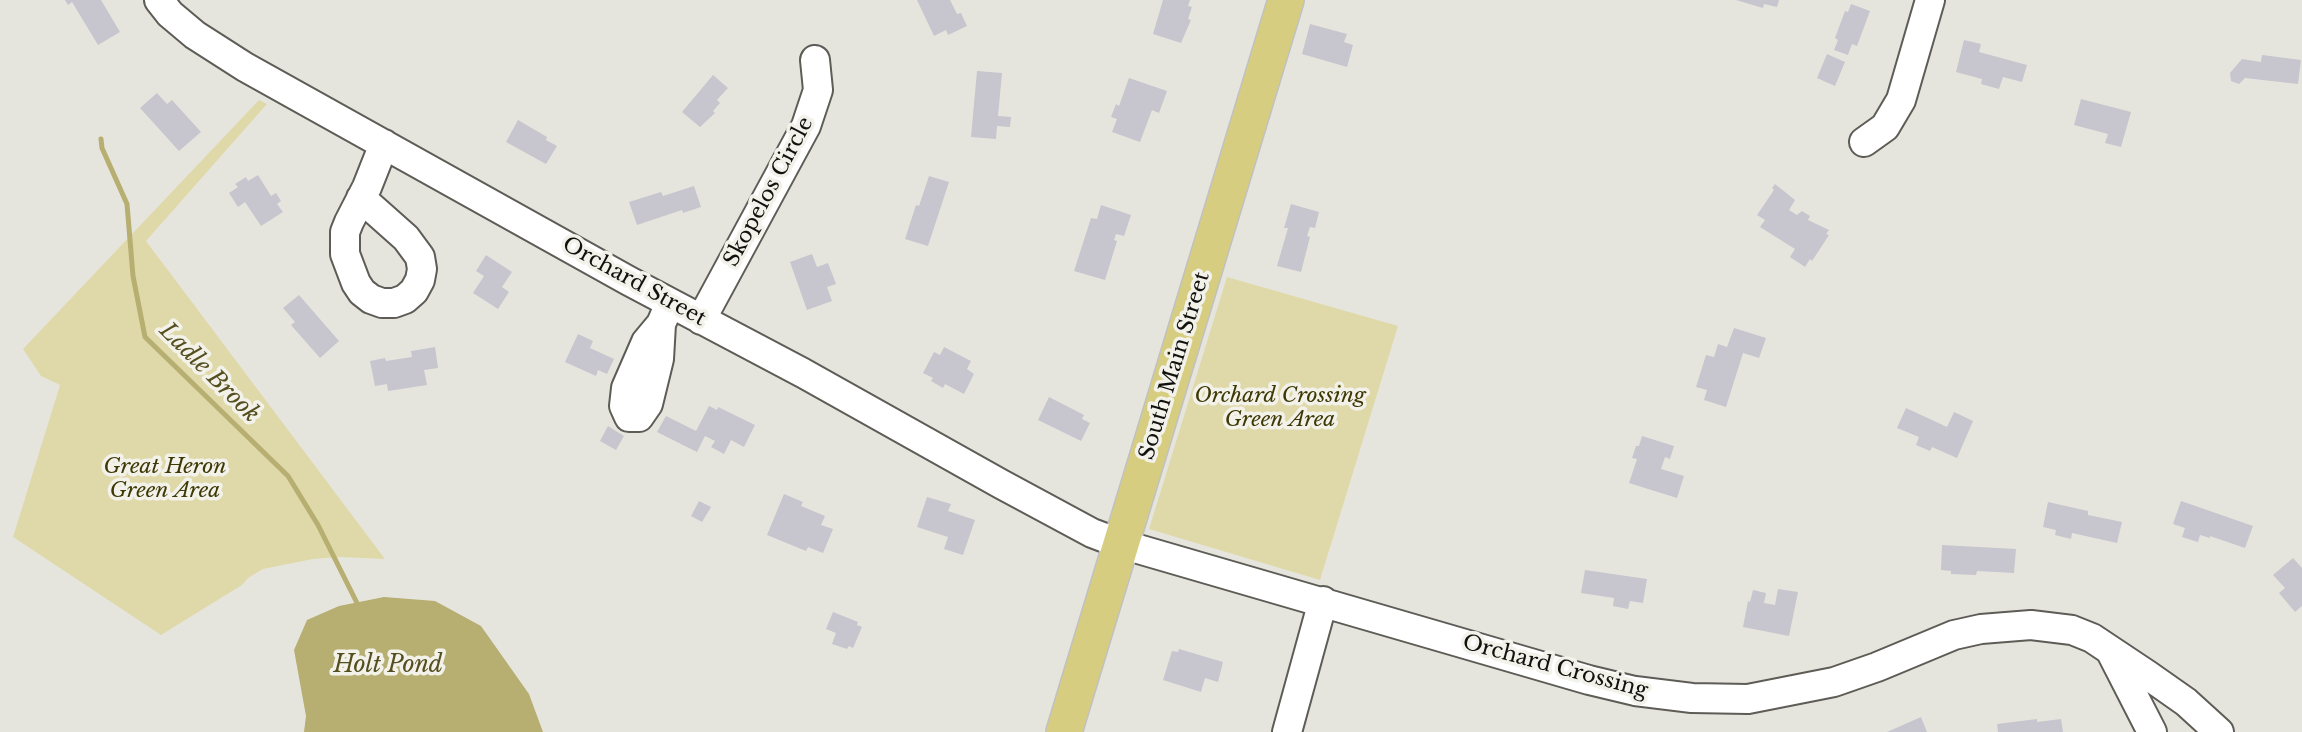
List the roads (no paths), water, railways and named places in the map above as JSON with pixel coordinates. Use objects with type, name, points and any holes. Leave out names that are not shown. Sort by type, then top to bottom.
[{"type":"main road","name":"South Main Street","points":[[1064,732],[1286,0]]},
{"type":"street","name":"Orchard Street","points":[[159,0],[170,14],[195,34],[244,67],[384,144],[665,314],[701,320],[803,373],[1091,533],[1121,544]]},
{"type":"street","points":[[1864,142],[1885,127],[1901,100],[1930,0]]},
{"type":"street","name":"Skopelos Circle","points":[[701,320],[806,126],[818,90],[815,60]]},
{"type":"street","points":[[361,198],[384,144]]},
{"type":"street","name":"Orchard Crossing","points":[[1121,544],[1589,680],[1635,691],[1692,698],[1748,699],[1834,682],[1930,644],[1981,629],[2031,625],[2071,630],[2092,638],[2149,676],[2186,702],[2219,732]]},
{"type":"street","points":[[1287,732],[1323,601]]},
{"type":"street","points":[[2110,652],[2152,732]]},
{"type":"water","name":"Holt Pond","points":[[384,597],[435,601],[481,626],[529,694],[543,732],[304,732],[306,716],[294,650],[307,620],[339,606]]},
{"type":"waterway","name":"Ladle Brook","points":[[101,139],[102,148],[127,204],[133,276],[145,337],[288,476],[318,525],[357,603]]},
{"type":"park label","name":"Orchard Crossing Green Area","points":[[1280,408]]},
{"type":"park label","name":"Great Heron Green Area","points":[[165,479]]}]
